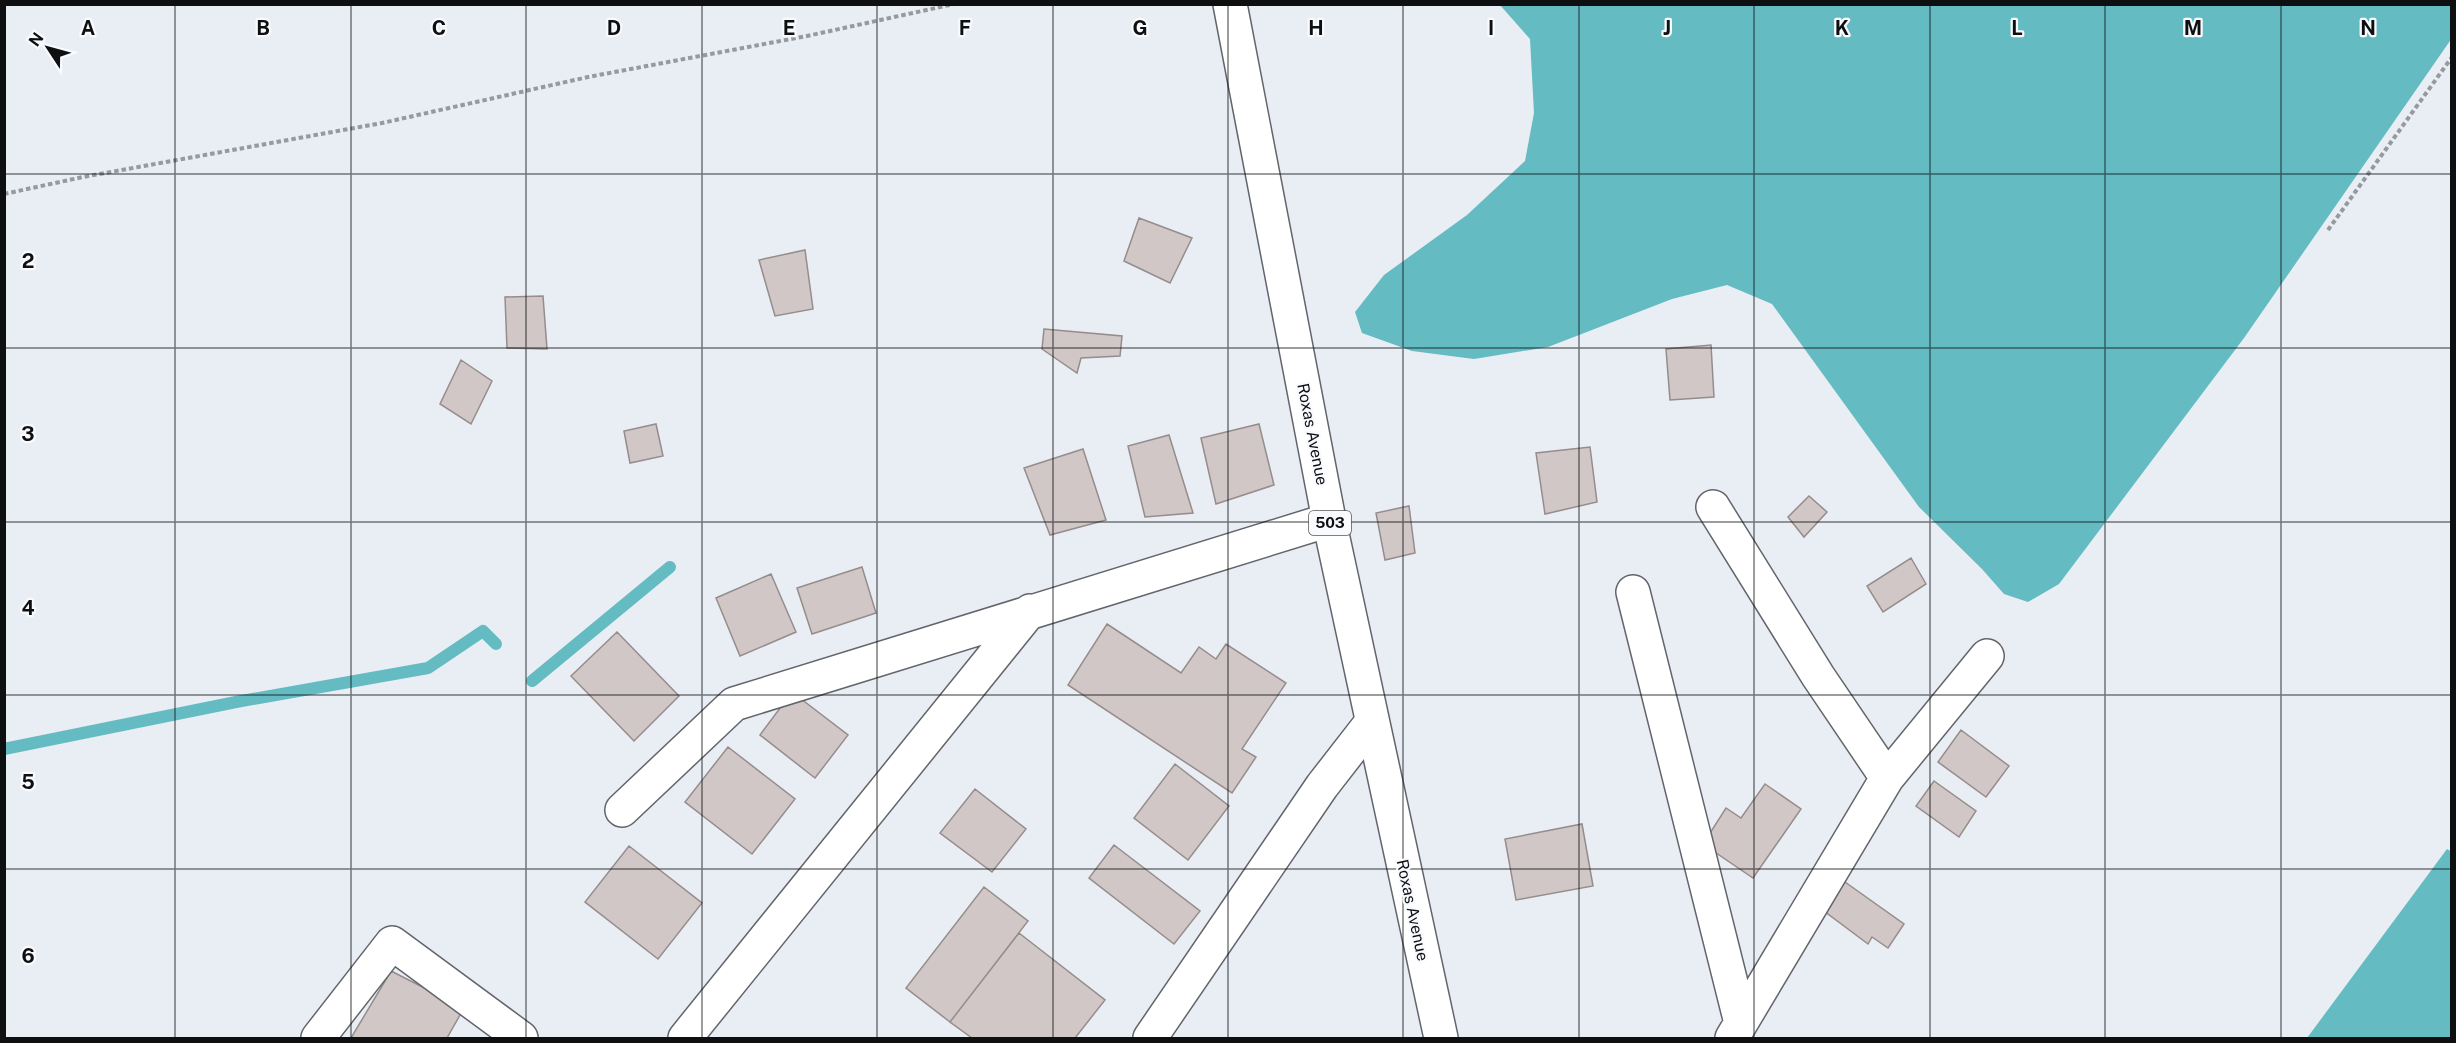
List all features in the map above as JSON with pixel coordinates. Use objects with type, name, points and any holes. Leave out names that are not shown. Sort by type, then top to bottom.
[{"type":"street","name":"Roxas Avenue","points":[[1230,4],[1329,520],[1371,723],[1441,1038]]},
{"type":"street","points":[[1713,507],[1818,676],[1887,778]]},
{"type":"street","points":[[622,810],[734,704],[1329,520]]},
{"type":"street","points":[[1633,592],[1737,1031]]},
{"type":"street","points":[[685,1038],[1030,611]]},
{"type":"street","points":[[1737,1031],[1887,778],[1987,656]]},
{"type":"street","points":[[1150,1038],[1322,786],[1371,723]]},
{"type":"street","points":[[318,1038],[392,943],[521,1038]]},
{"type":"path","points":[[4,194],[83,177],[381,123],[588,77],[807,36],[954,4]]},
{"type":"path","points":[[2328,230],[2451,57]]},
{"type":"water","points":[[2451,4],[2452,38],[2244,338],[2059,584],[2028,602],[2004,594],[1919,507],[1772,304],[1727,285],[1672,299],[1548,347],[1474,359],[1412,351],[1362,333],[1355,312],[1384,275],[1467,215],[1525,161],[1534,113],[1530,39],[1500,5]]},
{"type":"water","points":[[2447,849],[2452,852],[2451,1038],[2307,1038]]},
{"type":"building","points":[[1139,218],[1192,238],[1170,283],[1124,261]]},
{"type":"building","points":[[805,250],[813,309],[775,316],[759,260]]},
{"type":"building","points":[[543,296],[547,349],[507,348],[505,297]]},
{"type":"building","points":[[1044,329],[1122,336],[1120,356],[1081,358],[1077,373],[1042,349]]},
{"type":"building","points":[[1711,345],[1714,397],[1670,400],[1666,349]]},
{"type":"building","points":[[461,360],[492,381],[471,424],[440,404]]},
{"type":"building","points":[[656,424],[663,456],[630,463],[624,431]]},
{"type":"building","points":[[1259,424],[1274,485],[1216,504],[1201,438]]},
{"type":"building","points":[[1169,435],[1193,513],[1145,517],[1128,446]]},
{"type":"building","points":[[1590,447],[1597,502],[1545,514],[1536,453]]},
{"type":"building","points":[[1083,449],[1106,520],[1050,535],[1024,468]]},
{"type":"building","points":[[1809,496],[1827,512],[1804,537],[1788,517]]},
{"type":"building","points":[[1409,506],[1415,553],[1385,560],[1376,513]]},
{"type":"building","points":[[1911,558],[1926,584],[1883,612],[1867,586]]},
{"type":"building","points":[[862,567],[876,613],[812,634],[797,588]]},
{"type":"building","points":[[771,574],[796,632],[740,656],[716,598]]},
{"type":"building","points":[[1107,624],[1181,673],[1199,647],[1216,659],[1226,644],[1286,683],[1242,749],[1256,757],[1232,793],[1068,685]]},
{"type":"building","points":[[617,632],[679,696],[634,741],[571,676]]},
{"type":"building","points":[[792,692],[848,735],[815,778],[760,735]]},
{"type":"building","points":[[1961,730],[2009,766],[1986,797],[1938,762]]},
{"type":"building","points":[[728,747],[795,799],[752,854],[685,802]]},
{"type":"building","points":[[1175,764],[1229,806],[1188,860],[1134,818]]},
{"type":"building","points":[[1934,781],[1976,811],[1959,837],[1916,806]]},
{"type":"building","points":[[1765,784],[1801,809],[1753,878],[1703,844],[1726,808],[1741,818]]},
{"type":"building","points":[[975,789],[1026,829],[992,872],[940,833]]},
{"type":"building","points":[[1582,824],[1593,886],[1516,900],[1505,839]]},
{"type":"building","points":[[1114,845],[1200,911],[1174,944],[1089,878]]},
{"type":"building","points":[[629,846],[702,903],[658,959],[585,902]]},
{"type":"building","points":[[1845,882],[1904,924],[1888,948],[1872,937],[1868,944],[1824,911]]},
{"type":"building","points":[[984,887],[1028,921],[950,1022],[906,988]]},
{"type":"building","points":[[1019,933],[1105,1000],[1075,1038],[972,1038],[950,1022]]},
{"type":"building","points":[[391,971],[464,1008],[447,1038],[351,1038]]},
{"type":"waterway","points":[[532,681],[670,567]]},
{"type":"waterway","points":[[4,749],[236,702],[428,668],[483,631],[496,644]]}]
